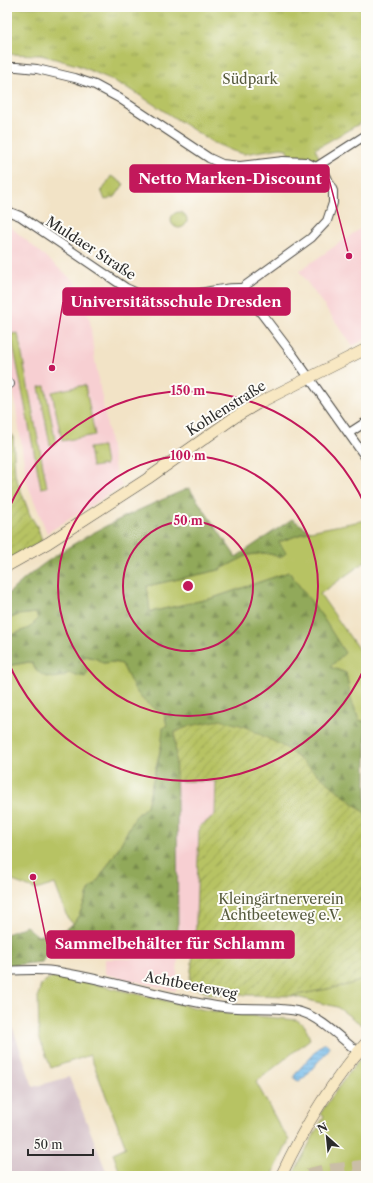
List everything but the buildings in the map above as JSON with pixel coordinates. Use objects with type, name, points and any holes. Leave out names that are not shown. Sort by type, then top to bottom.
[{"type":"street","points":[[7,67],[37,69],[75,78],[95,85],[119,98],[208,158],[222,164],[240,166],[292,161],[306,162],[316,167],[326,175],[333,191],[333,204],[328,221],[311,238],[242,288],[366,458]]},
{"type":"street","points":[[316,167],[366,135]]},
{"type":"street","name":"Muldaer Straße","points":[[7,211],[20,216],[126,288],[146,297],[168,298],[228,287],[242,288]]},
{"type":"street","name":"Kohlenstraße","points":[[7,566],[48,543],[147,479],[235,418],[269,398],[366,349]]},
{"type":"street","points":[[349,433],[366,422]]},
{"type":"street","name":"Achtbeeteweg","points":[[7,971],[52,971],[118,984],[182,1000],[218,1007],[301,1012],[362,1048]]},
{"type":"street","points":[[281,1176],[294,1149],[312,1118],[338,1079],[362,1048]]},
{"type":"shaded area","points":[[7,224],[75,282],[90,321],[94,355],[116,475],[122,486],[47,533],[27,483],[12,381],[7,380]]},
{"type":"shaded area","points":[[361,228],[366,236],[366,339],[353,346],[299,271]]},
{"type":"shaded area","points":[[176,781],[216,781],[215,815],[199,827],[195,942],[178,943]]},
{"type":"shaded area","points":[[178,958],[176,991],[105,974],[105,959]]},
{"type":"shaded area","points":[[7,1011],[33,1087],[69,1077],[108,1176],[7,1176]]},
{"type":"green space","name":"Südpark","points":[[7,7],[366,7],[366,120],[315,149],[320,159],[318,160],[288,154],[287,149],[281,148],[244,154],[233,151],[212,142],[133,91],[108,78],[77,65],[41,55],[7,54]]},
{"type":"green space","points":[[111,176],[124,184],[115,197],[105,200],[101,190],[104,188]]},
{"type":"green space","points":[[176,212],[182,212],[187,217],[185,226],[182,228],[176,228],[171,223],[171,217]]},
{"type":"green space","points":[[18,333],[47,487],[41,488],[11,334]]},
{"type":"green space","points":[[85,385],[95,435],[62,441],[52,392]]},
{"type":"green space","points":[[45,386],[56,444],[50,445],[39,387]]},
{"type":"green space","points":[[13,435],[15,475],[30,515],[38,528],[42,541],[7,561],[7,436]]},
{"type":"green space","points":[[103,446],[106,465],[92,467],[89,448]]},
{"type":"green space","points":[[189,488],[236,557],[292,519],[310,531],[279,542],[286,553],[280,558],[265,553],[248,555],[219,570],[147,586],[150,612],[213,598],[289,572],[322,616],[345,653],[330,667],[346,673],[351,699],[359,720],[366,722],[366,814],[286,749],[244,726],[190,726],[175,732],[178,943],[87,944],[48,949],[42,962],[7,966],[7,934],[26,926],[38,936],[65,929],[73,924],[79,915],[90,889],[97,882],[118,849],[135,817],[147,806],[161,748],[163,728],[167,725],[164,713],[155,709],[142,699],[122,664],[114,662],[103,663],[97,659],[86,656],[79,661],[88,671],[85,677],[68,673],[63,676],[53,678],[43,675],[32,663],[29,662],[7,666],[7,637],[29,628],[38,619],[36,613],[18,615],[7,620],[7,595],[27,577],[70,546],[140,509]]},
{"type":"green space","points":[[366,520],[366,561],[320,594],[366,660],[366,722],[359,720],[351,699],[346,673],[330,667],[344,652],[289,572],[213,598],[150,612],[147,586],[219,570],[248,555],[265,553],[274,555],[279,542],[310,531]]},
{"type":"green space","points":[[37,613],[38,619],[29,628],[7,637],[7,620],[18,615]]},
{"type":"green space","points":[[86,656],[97,659],[103,663],[114,662],[122,664],[142,699],[155,709],[164,713],[167,725],[147,806],[135,817],[118,849],[97,882],[90,889],[79,915],[73,924],[67,917],[55,884],[36,890],[13,881],[7,885],[7,666],[29,662],[32,663],[35,669],[63,677],[68,673],[77,676],[79,661]]},
{"type":"green space","name":"Kleingärtnerverein Achtbeeteweg e.V.","points":[[220,720],[244,726],[286,748],[366,814],[366,979],[347,985],[292,996],[210,994],[189,986],[193,954],[195,950],[199,827],[215,815],[216,781],[176,781],[175,732],[190,726]]},
{"type":"green space","points":[[54,977],[69,978],[205,1010],[297,1020],[305,1026],[310,1039],[256,1082],[289,1140],[272,1176],[121,1176],[113,1153],[126,1147],[90,1055],[51,1068],[39,1037],[38,995],[41,985]]},
{"type":"green space","points":[[366,979],[366,1021],[362,1025],[337,1007],[292,996],[347,985]]},
{"type":"green space","points":[[366,1051],[366,1176],[292,1176],[324,1116],[320,1114]]},
{"type":"water","points":[[326,1043],[329,1046],[329,1049],[304,1078],[299,1081],[296,1080],[294,1077],[295,1074],[320,1046]]},
{"type":"tunnel","points":[[308,1176],[323,1172],[366,1167]]},
{"type":"place","name":"Netto Marken-Discount","points":[[349,256]]},
{"type":"place","name":"Universitätsschule Dresden","points":[[52,368]]},
{"type":"place","name":"Sammelbehälter für Schlamm","points":[[33,877]]}]
